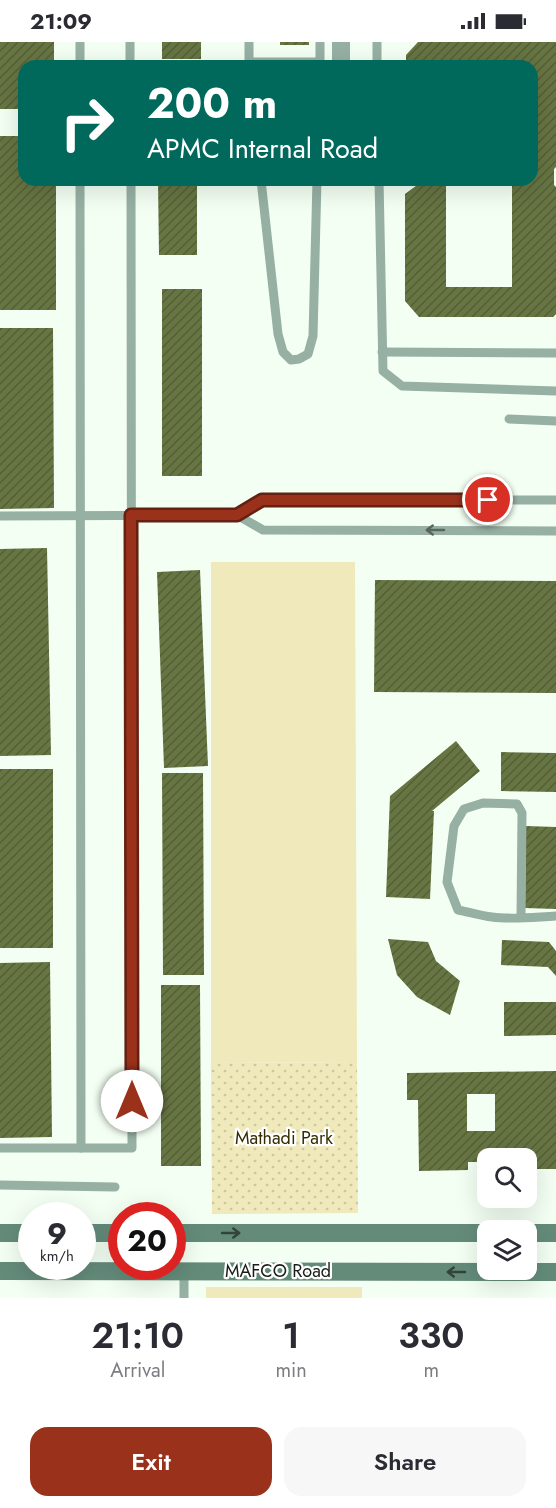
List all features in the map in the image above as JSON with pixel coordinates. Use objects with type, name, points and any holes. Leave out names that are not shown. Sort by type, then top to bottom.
[{"type":"main road","points":[[0,1233],[18,1233]]},
{"type":"main road","points":[[186,1233],[477,1233]]},
{"type":"main road","points":[[537,1233],[556,1233]]},
{"type":"main road","name":"MAFCO Road","points":[[0,1271],[108,1271]]},
{"type":"main road","name":"MAFCO Road","points":[[186,1271],[556,1272]]},
{"type":"street","points":[[341,42],[341,60]]},
{"type":"lane","points":[[80,42],[80,60]]},
{"type":"lane","points":[[130,42],[130,60]]},
{"type":"lane","points":[[249,42],[249,60]]},
{"type":"lane","points":[[320,42],[320,60]]},
{"type":"lane","points":[[377,42],[377,60]]},
{"type":"lane","points":[[80,186],[81,1148]]},
{"type":"lane","points":[[0,1148],[132,1148],[131,186]]},
{"type":"lane","points":[[262,186],[278,333],[283,352],[291,360],[308,354],[313,336],[317,186]]},
{"type":"lane","points":[[379,186],[383,371],[402,386],[556,391]]},
{"type":"lane","points":[[382,352],[556,353]]},
{"type":"lane","points":[[509,419],[556,421]]},
{"type":"lane","points":[[237,515],[262,500],[556,500]]},
{"type":"lane","points":[[0,516],[237,515],[263,530],[556,531]]},
{"type":"lane","points":[[521,917],[522,813],[517,804],[483,803],[464,809],[454,826],[447,882],[459,910],[492,918],[556,916]]},
{"type":"lane","points":[[0,1185],[114,1187]]},
{"type":"lane","points":[[184,1280],[184,1298]]},
{"type":"green space","points":[[211,562],[355,562],[357,1062],[211,1063]]},
{"type":"green space","name":"Mathadi Park","points":[[357,1062],[358,1213],[212,1214],[211,1063]]},
{"type":"green space","points":[[206,1287],[362,1287],[362,1298],[206,1298]]},
{"type":"building","points":[[0,42],[54,42],[54,60],[18,60],[18,109],[0,109]]},
{"type":"building","points":[[162,42],[201,42],[201,59],[162,59]]},
{"type":"building","points":[[280,42],[309,42],[309,45],[280,45]]},
{"type":"building","points":[[418,42],[556,42],[554,185],[556,187],[556,314],[553,317],[419,317],[405,301],[405,194],[416,186],[446,186],[446,287],[512,287],[512,186],[538,186],[538,60],[406,60],[406,55]]},
{"type":"building","points":[[0,136],[18,136],[18,186],[56,186],[56,310],[0,310]]},
{"type":"building","points":[[158,186],[197,186],[197,255],[159,255]]},
{"type":"building","points":[[162,289],[202,289],[202,476],[162,476]]},
{"type":"building","points":[[0,328],[53,328],[54,508],[0,509]]},
{"type":"building","points":[[47,548],[51,755],[0,756],[0,549]]},
{"type":"building","points":[[200,570],[208,766],[164,768],[157,572]]},
{"type":"building","points":[[375,580],[556,581],[556,693],[374,692]]},
{"type":"building","points":[[456,741],[480,771],[432,811],[434,811],[430,899],[386,897],[390,796]]},
{"type":"building","points":[[501,752],[556,753],[556,792],[501,791]]},
{"type":"building","points":[[0,769],[53,769],[53,948],[0,948]]},
{"type":"building","points":[[162,773],[203,773],[204,975],[163,975]]},
{"type":"building","points":[[526,826],[556,827],[556,909],[525,908]]},
{"type":"building","points":[[388,939],[428,942],[436,961],[460,981],[450,1015],[417,997],[397,975]]},
{"type":"building","points":[[502,940],[549,942],[556,951],[556,976],[548,967],[501,965]]},
{"type":"building","points":[[50,962],[52,1137],[0,1138],[0,963]]},
{"type":"building","points":[[161,985],[200,985],[201,1166],[161,1166]]},
{"type":"building","points":[[504,1002],[556,1002],[556,1035],[504,1036]]},
{"type":"building","points":[[556,1071],[556,1169],[537,1169],[537,1148],[477,1148],[477,1162],[468,1162],[468,1170],[419,1171],[418,1100],[407,1100],[407,1073]],"holes":[[[467,1094],[495,1094],[495,1131],[467,1131]]]},
{"type":"route","points":[[132,1101],[131,515],[237,515],[262,500],[488,500]]}]
